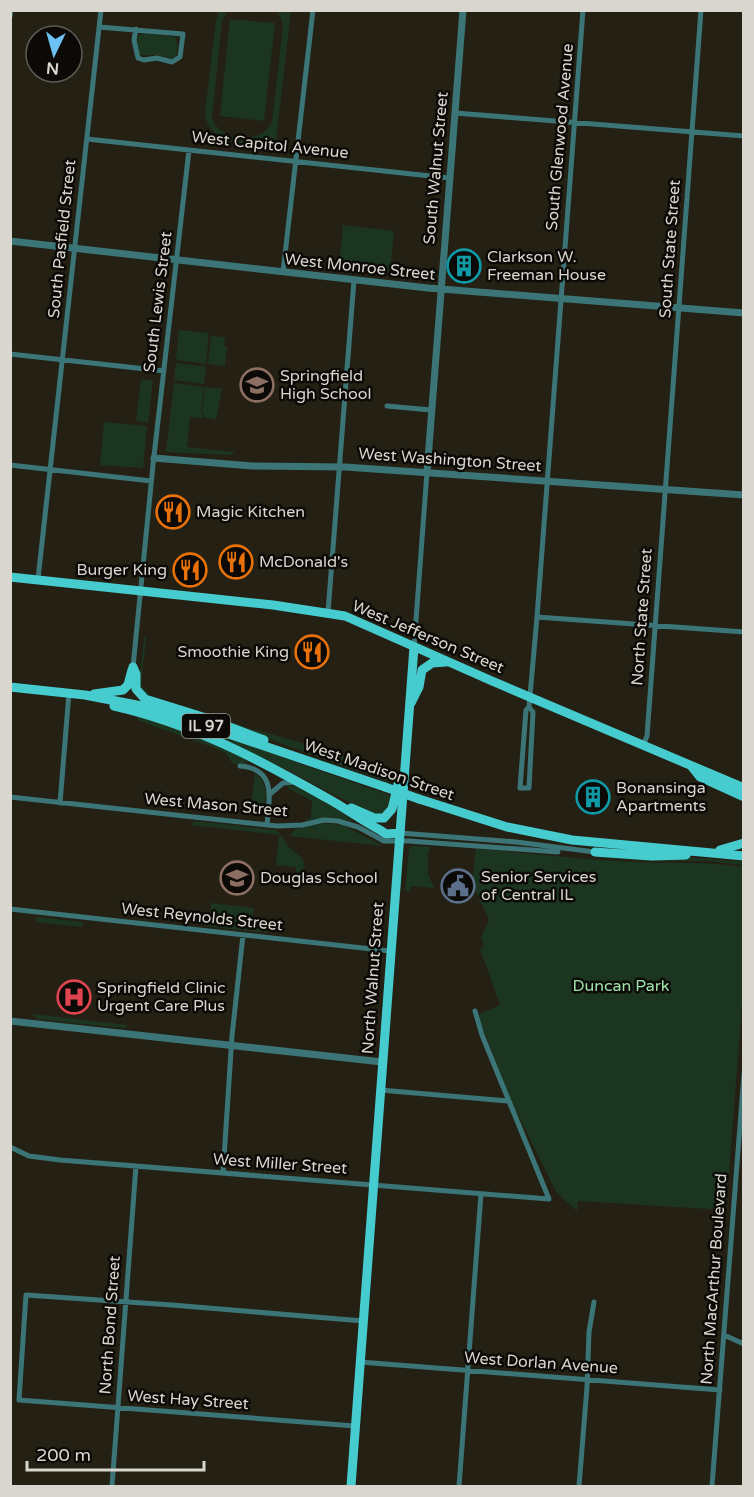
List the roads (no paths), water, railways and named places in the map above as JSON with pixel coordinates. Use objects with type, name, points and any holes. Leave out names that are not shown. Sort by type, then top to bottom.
[{"type":"main road","name":"West Jefferson Street","points":[[10,577],[328,612],[352,619],[530,702],[744,788]]},
{"type":"main road","name":"North Walnut Street","points":[[351,1486],[414,647]]},
{"type":"main road","points":[[409,706],[419,687],[422,670],[432,663],[448,662]]},
{"type":"main road","points":[[86,695],[123,690],[128,684],[133,667]]},
{"type":"main road","points":[[133,667],[136,674],[136,689],[145,699],[206,718],[324,766]]},
{"type":"main road","name":"West Madison Street","points":[[10,687],[86,695],[152,708],[507,827],[572,840],[744,856]]},
{"type":"main road","points":[[86,695],[96,702],[164,720],[204,735],[244,753],[327,798],[374,818],[384,818],[392,809],[397,786],[404,771]]},
{"type":"main road","points":[[692,767],[700,777],[744,797]]},
{"type":"main road","points":[[327,798],[358,819],[386,834],[399,837]]},
{"type":"main road","points":[[595,852],[652,856],[713,852],[744,843]]},
{"type":"street","points":[[10,17],[11,10]]},
{"type":"street","name":"South Pasfield Street","points":[[38,579],[101,10]]},
{"type":"street","points":[[284,272],[313,10]]},
{"type":"street","name":"South Walnut Street","points":[[427,472],[463,10]]},
{"type":"street","name":"South Glenwood Avenue","points":[[530,702],[583,10]]},
{"type":"street","name":"South State Street","points":[[665,489],[701,10]]},
{"type":"street","points":[[99,27],[135,28],[183,34],[180,57],[172,62],[157,58],[144,60],[138,58],[134,40],[135,28]]},
{"type":"street","points":[[454,113],[744,136]]},
{"type":"street","name":"West Capitol Avenue","points":[[87,139],[449,178]]},
{"type":"street","name":"South Lewis Street","points":[[133,667],[151,481],[189,150]]},
{"type":"street","name":"West Monroe Street","points":[[10,241],[440,289],[744,313]]},
{"type":"street","points":[[328,612],[354,280]]},
{"type":"street","points":[[10,354],[164,371]]},
{"type":"street","points":[[387,406],[431,410]]},
{"type":"street","name":"West Washington Street","points":[[154,458],[252,466],[339,466],[744,495]]},
{"type":"street","points":[[10,465],[151,481]]},
{"type":"street","name":"North Walnut Street","points":[[414,647],[427,472]]},
{"type":"street","name":"North State Street","points":[[643,746],[647,736],[665,489]]},
{"type":"street","points":[[537,617],[744,632]]},
{"type":"street","points":[[60,803],[69,693]]},
{"type":"street","points":[[530,702],[533,712],[528,788],[520,788],[526,710],[530,702]]},
{"type":"street","points":[[240,766],[260,772],[267,781],[270,794],[267,825]]},
{"type":"street","points":[[270,794],[284,783],[297,782]]},
{"type":"street","name":"West Mason Street","points":[[10,797],[267,825],[302,825],[324,820],[338,821],[358,827],[384,842],[399,837],[516,842],[595,852]]},
{"type":"street","name":"West Mason Street","points":[[399,837],[558,852]]},
{"type":"street","name":"West Reynolds Street","points":[[10,909],[390,951]]},
{"type":"street","points":[[223,1173],[231,1046],[243,934]]},
{"type":"street","points":[[380,1090],[508,1101],[475,1011]]},
{"type":"street","points":[[10,1021],[382,1062]]},
{"type":"street","name":"North MacArthur Boulevard","points":[[712,1486],[744,1074]]},
{"type":"street","name":"West Miller Street","points":[[10,1147],[38,1158],[549,1199],[508,1101]]},
{"type":"street","name":"North Bond Street","points":[[112,1486],[135,1166]]},
{"type":"street","points":[[459,1486],[480,1194]]},
{"type":"street","name":"West Hay Street","points":[[125,1303],[26,1295],[19,1400],[355,1426]]},
{"type":"street","points":[[579,1486],[589,1332],[594,1302]]},
{"type":"street","points":[[125,1303],[363,1322]]},
{"type":"street","points":[[724,1335],[744,1344]]},
{"type":"street","name":"West Dorlan Avenue","points":[[360,1362],[720,1390]]},
{"type":"place","name":"Clarkson W. Freeman House","points":[[464,266]]},
{"type":"place","name":"Springfield High School","points":[[257,385]]},
{"type":"place","name":"Magic Kitchen","points":[[173,512]]},
{"type":"place","name":"McDonald's","points":[[236,562]]},
{"type":"place","name":"Burger King","points":[[190,570]]},
{"type":"place","name":"Smoothie King","points":[[312,652]]},
{"type":"place","name":"Bonansinga Apartments","points":[[593,797]]},
{"type":"place","name":"Douglas School","points":[[237,878]]},
{"type":"place","name":"Senior Services of Central IL","points":[[458,886]]},
{"type":"place","name":"Springfield Clinic Urgent Care Plus","points":[[74,997]]},
{"type":"park label","name":"Duncan Park","points":[[621,986]]}]
